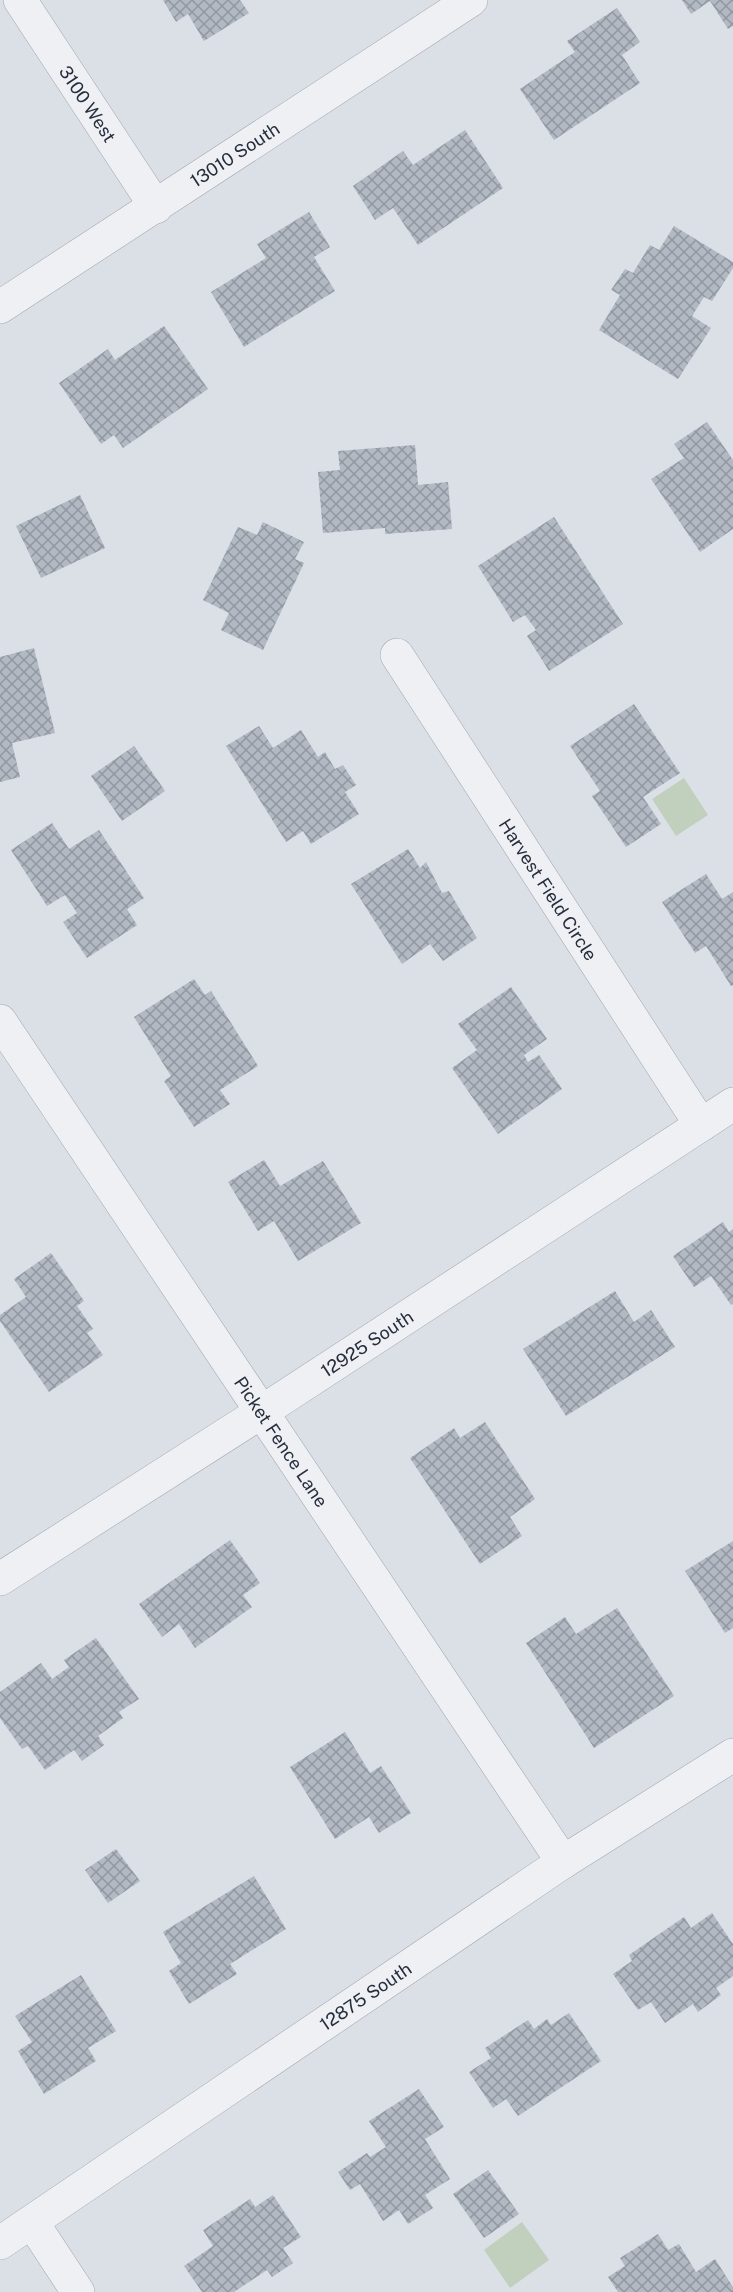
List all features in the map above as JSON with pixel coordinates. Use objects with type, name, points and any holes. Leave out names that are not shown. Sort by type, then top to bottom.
[{"type":"street","name":"3100 West","points":[[20,0],[156,207]]},
{"type":"street","name":"13010 South","points":[[0,307],[471,0]]},
{"type":"street","name":"Harvest Field Circle","points":[[397,655],[701,1125]]},
{"type":"street","name":"Picket Fence Lane","points":[[0,1021],[563,1862]]},
{"type":"street","name":"12925 South","points":[[0,1579],[263,1411],[733,1104]]},
{"type":"street","name":"12875 South","points":[[0,2243],[563,1862],[733,1755]]},
{"type":"street","points":[[32,2222],[78,2292]]},
{"type":"green space","points":[[684,778],[708,815],[676,836],[652,799]]},
{"type":"green space","points":[[522,2222],[549,2260],[510,2288],[484,2250]]},
{"type":"building","points":[[163,0],[240,0],[249,13],[204,41],[188,14],[176,22]]},
{"type":"building","points":[[682,0],[733,0],[733,26],[728,29],[710,1],[691,14]]},
{"type":"building","points":[[617,8],[640,42],[622,55],[640,83],[554,140],[520,89],[575,52],[567,41]]},
{"type":"building","points":[[465,130],[503,188],[418,245],[393,208],[375,220],[353,186],[403,151],[413,165]]},
{"type":"building","points":[[309,212],[330,247],[314,257],[335,291],[244,347],[211,292],[266,258],[257,244]]},
{"type":"building","points":[[674,226],[733,262],[733,268],[712,301],[704,297],[692,316],[711,328],[678,379],[599,330],[620,295],[611,290],[625,269],[633,273],[650,245],[659,250]]},
{"type":"building","points":[[164,326],[208,389],[123,448],[114,435],[101,444],[59,383],[108,349],[115,360]]},
{"type":"building","points":[[707,422],[733,460],[733,529],[700,552],[651,479],[684,458],[674,444]]},
{"type":"building","points":[[415,445],[418,485],[448,482],[452,529],[385,534],[385,528],[323,533],[318,472],[340,470],[338,451]]},
{"type":"building","points":[[80,495],[105,548],[41,578],[16,526]]},
{"type":"building","points":[[554,517],[623,624],[549,671],[527,636],[536,630],[525,615],[513,622],[478,566]]},
{"type":"building","points":[[263,522],[304,542],[295,559],[304,563],[263,650],[221,630],[229,613],[203,600],[238,527],[257,535]]},
{"type":"building","points":[[34,648],[55,733],[12,743],[20,777],[0,782],[0,657]]},
{"type":"building","points":[[634,704],[680,773],[643,797],[661,824],[626,847],[592,796],[600,791],[570,746]]},
{"type":"building","points":[[259,726],[273,748],[301,730],[318,757],[325,752],[335,769],[343,765],[356,785],[345,792],[359,814],[311,844],[303,831],[286,842],[226,746]]},
{"type":"building","points":[[134,746],[165,791],[122,821],[91,776]]},
{"type":"building","points":[[52,823],[69,849],[99,830],[144,898],[127,909],[137,925],[87,958],[63,922],[77,913],[65,895],[47,906],[11,850]]},
{"type":"building","points":[[408,849],[420,868],[426,862],[442,893],[449,891],[477,938],[443,961],[430,944],[402,964],[351,884]]},
{"type":"building","points":[[706,874],[722,899],[733,892],[733,985],[731,986],[706,946],[695,953],[662,902]]},
{"type":"building","points":[[194,979],[205,995],[211,991],[258,1066],[220,1090],[230,1104],[194,1127],[164,1081],[171,1076],[134,1017]]},
{"type":"building","points":[[511,987],[547,1039],[524,1055],[528,1062],[539,1055],[562,1089],[498,1134],[452,1068],[477,1050],[458,1024]]},
{"type":"building","points":[[264,1160],[280,1186],[323,1161],[361,1223],[298,1261],[274,1221],[258,1231],[228,1182]]},
{"type":"building","points":[[723,1222],[729,1232],[733,1229],[733,1304],[731,1305],[711,1276],[694,1287],[673,1256]]},
{"type":"building","points":[[51,1253],[84,1301],[77,1306],[93,1329],[87,1333],[103,1355],[49,1392],[0,1321],[0,1315],[26,1297],[14,1279]]},
{"type":"building","points":[[615,1291],[634,1322],[651,1310],[675,1347],[566,1416],[523,1349]]},
{"type":"building","points":[[485,1422],[535,1499],[510,1517],[522,1536],[480,1564],[410,1458],[454,1428],[460,1438]]},
{"type":"building","points":[[230,1540],[260,1583],[243,1595],[252,1607],[195,1648],[179,1624],[162,1637],[139,1604]]},
{"type":"building","points":[[733,1541],[733,1628],[725,1633],[685,1571]]},
{"type":"building","points":[[617,1608],[674,1696],[594,1748],[526,1643],[565,1617],[576,1634]]},
{"type":"building","points":[[96,1638],[139,1699],[119,1712],[123,1718],[98,1736],[104,1745],[82,1761],[74,1750],[45,1770],[28,1746],[22,1749],[0,1718],[0,1692],[41,1663],[52,1679],[69,1667],[64,1660]]},
{"type":"building","points":[[345,1732],[370,1773],[381,1766],[411,1813],[379,1833],[369,1817],[335,1839],[290,1767]]},
{"type":"building","points":[[116,1849],[140,1881],[108,1903],[85,1870]]},
{"type":"building","points":[[254,1876],[286,1929],[230,1964],[237,1974],[189,2004],[169,1971],[181,1963],[163,1932]]},
{"type":"building","points":[[712,1913],[733,1944],[733,1976],[716,1988],[721,1995],[698,2012],[693,2004],[665,2023],[651,2002],[638,2010],[613,1974],[632,1961],[629,1955],[684,1917],[691,1928]]},
{"type":"building","points":[[81,1975],[116,2031],[88,2048],[96,2061],[44,2094],[18,2051],[32,2042],[15,2016]]},
{"type":"building","points":[[569,2013],[601,2061],[518,2116],[506,2099],[493,2108],[469,2072],[491,2058],[485,2048],[528,2020],[534,2029],[547,2019],[551,2025]]},
{"type":"building","points":[[419,2089],[444,2127],[425,2139],[450,2179],[425,2195],[433,2208],[408,2224],[399,2210],[383,2221],[360,2184],[350,2190],[338,2172],[367,2153],[370,2157],[386,2147],[369,2121]]},
{"type":"building","points":[[488,2170],[519,2214],[484,2238],[453,2194]]},
{"type":"building","points":[[273,2195],[301,2237],[283,2248],[293,2263],[272,2277],[267,2270],[234,2292],[202,2292],[184,2266],[213,2246],[203,2230],[250,2199],[255,2207]]},
{"type":"building","points":[[658,2234],[668,2250],[679,2244],[696,2272],[715,2259],[733,2287],[733,2292],[618,2292],[608,2277],[625,2266],[620,2258]]}]
